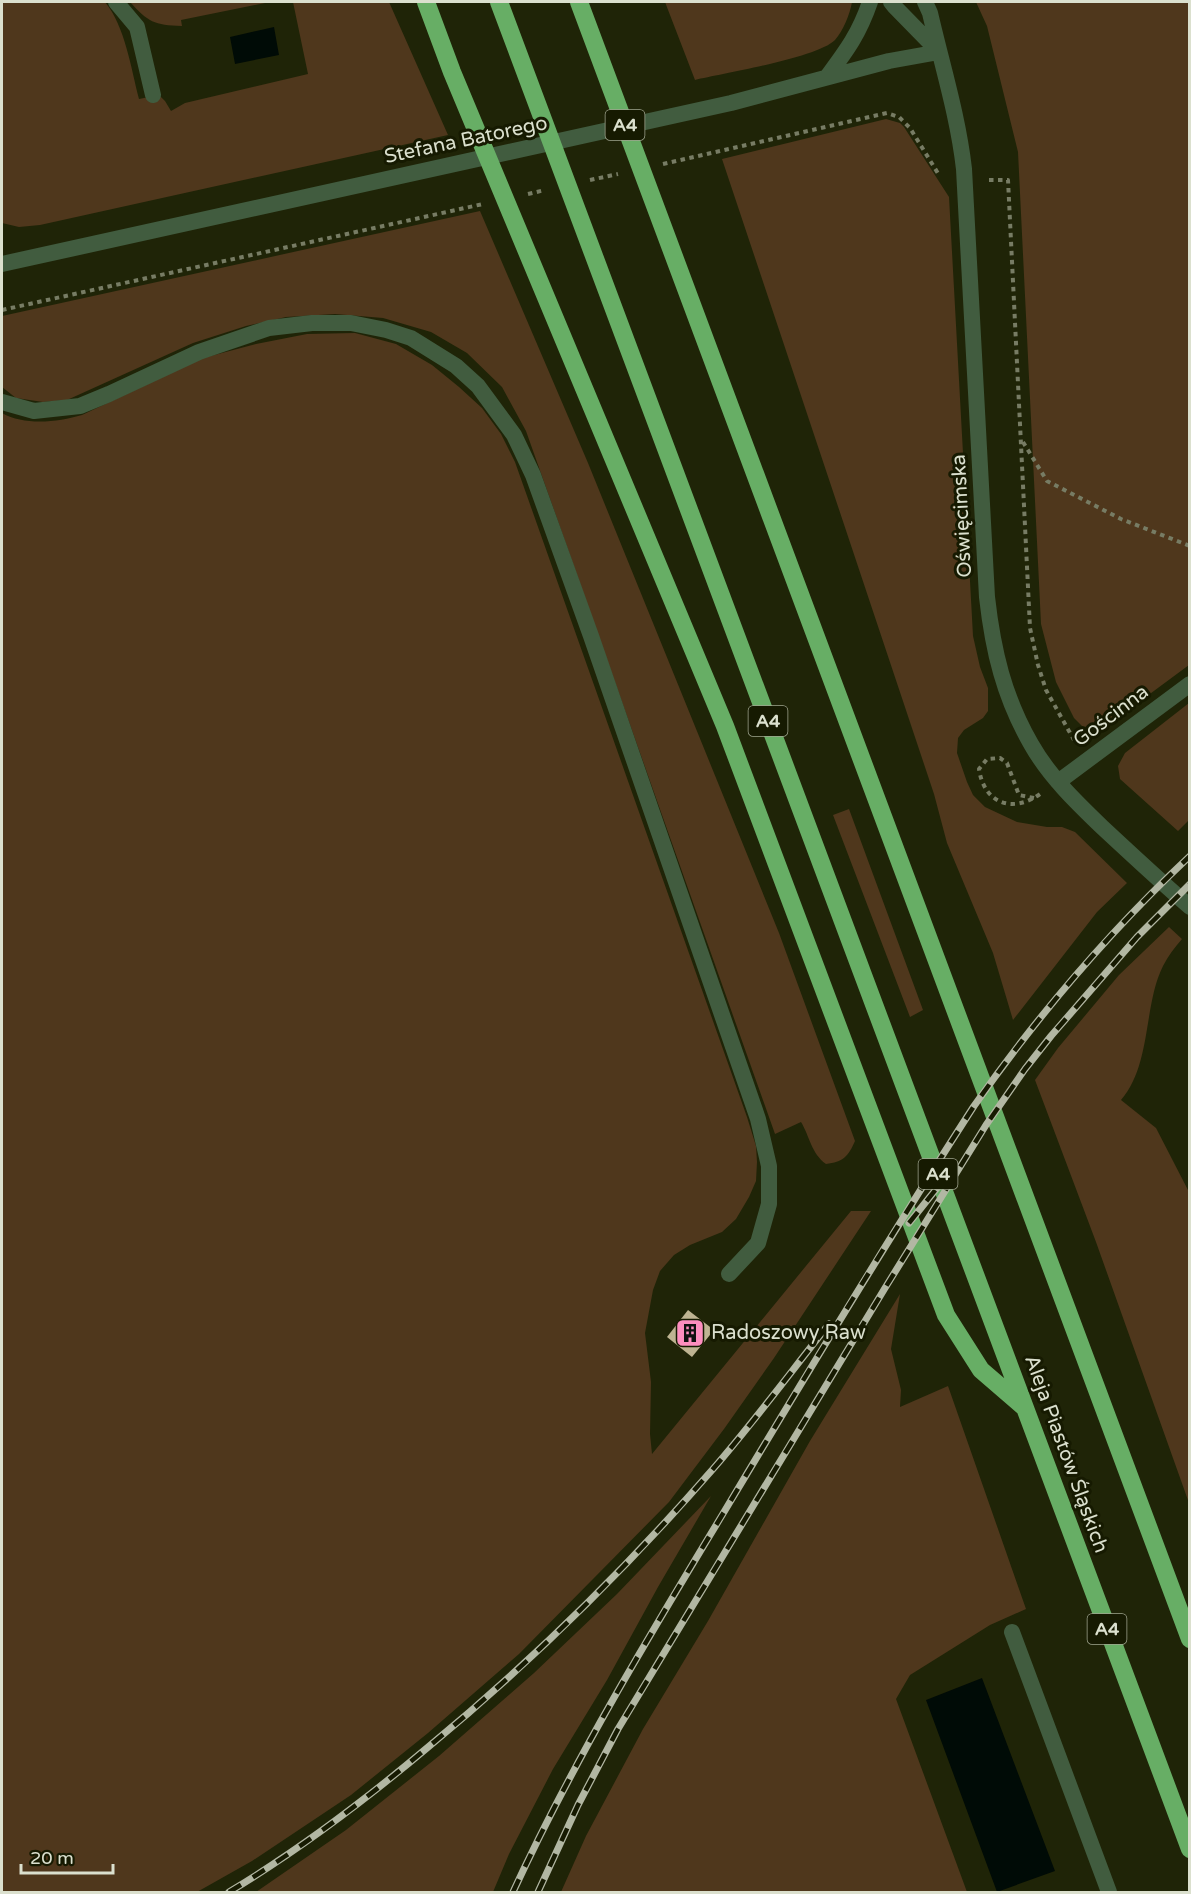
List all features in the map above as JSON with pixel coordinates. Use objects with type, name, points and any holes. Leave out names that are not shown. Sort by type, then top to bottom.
[{"type":"highway","points":[[426,2],[452,72],[725,726],[946,1315],[981,1370],[1025,1408]]},
{"type":"highway","name":"Aleja Piastów Śląskich","points":[[498,2],[1190,1849]]},
{"type":"highway","name":"A4","points":[[579,2],[1190,1639]]},
{"type":"street","points":[[116,2],[137,27],[153,95]]},
{"type":"street","points":[[827,77],[854,40],[870,2]]},
{"type":"street","points":[[891,2],[939,52]]},
{"type":"street","name":"Oświęcimska","points":[[925,2],[930,13],[958,124],[964,169],[987,597],[992,638],[1000,674],[1019,722],[1032,746],[1058,782],[1131,854],[1190,907]]},
{"type":"street","name":"Stefana Batorego","points":[[2,264],[731,103],[889,61],[939,52]]},
{"type":"street","points":[[2,402],[34,411],[80,406],[199,352],[269,328],[312,323],[351,323],[411,338],[456,366],[478,386],[513,435],[532,475],[591,636],[758,1119],[769,1166],[769,1204],[758,1243],[729,1274]]},
{"type":"street","name":"Gościnna","points":[[1058,782],[1190,684]]},
{"type":"street","points":[[1012,1632],[1109,1893]]},
{"type":"path","points":[[982,180],[1008,180],[1030,628],[1046,690],[1086,762]]},
{"type":"path","points":[[1021,440],[1047,482],[1121,519],[1190,546]]},
{"type":"path","points":[[1034,798],[1019,795],[1007,763],[1000,758],[987,759],[979,769],[980,781],[988,792],[1004,804],[1014,805],[1034,798],[1058,782]]},
{"type":"shaded area","points":[[2,2],[105,2],[118,23],[139,99],[159,95],[171,111],[185,103],[308,74],[293,2],[389,2],[448,135],[40,225],[19,227],[2,223]]},
{"type":"shaded area","points":[[130,2],[270,2],[181,20],[182,26],[165,25],[152,21]]},
{"type":"shaded area","points":[[665,2],[852,2],[841,32],[825,47],[790,59],[695,80]]},
{"type":"shaded area","points":[[976,2],[1189,2],[1189,665],[1102,727],[1082,726],[1074,718],[1056,682],[1041,624],[1018,152],[987,26]]},
{"type":"shaded area","points":[[274,27],[279,55],[235,64],[230,37]]},
{"type":"shaded area","points":[[886,119],[900,123],[904,127],[949,197],[973,636],[980,667],[988,688],[988,711],[983,718],[964,730],[958,738],[957,753],[973,795],[985,807],[1017,822],[1062,827],[1075,832],[1127,883],[1097,912],[1013,1020],[993,953],[947,843],[934,794],[722,159]]},
{"type":"shaded area","points":[[480,211],[588,463],[779,933],[855,1141],[847,1155],[837,1162],[826,1164],[821,1160],[801,1122],[775,1134],[526,431],[502,387],[467,353],[431,332],[383,318],[335,314],[286,317],[246,326],[193,343],[67,400],[43,402],[16,398],[2,387],[2,316]]},
{"type":"shaded area","points":[[355,333],[396,344],[432,365],[482,408],[501,434],[515,462],[756,1146],[756,1181],[736,1219],[722,1232],[690,1245],[674,1255],[660,1271],[653,1290],[645,1333],[651,1382],[652,1454],[851,1211],[871,1211],[774,1358],[669,1502],[519,1654],[428,1733],[351,1795],[252,1861],[197,1892],[2,1892],[2,413],[21,420],[42,422],[82,415],[203,358],[307,334]]},
{"type":"shaded area","points":[[1189,703],[1189,820],[1178,831],[1120,779],[1118,766],[1125,753]]},
{"type":"shaded area","points":[[849,809],[923,1010],[910,1017],[833,815]]},
{"type":"shaded area","points":[[1169,927],[1182,939],[1163,966],[1152,999],[1138,1070],[1121,1100],[1156,1128],[1189,1192],[1189,1503],[1096,1242],[1035,1080],[1058,1048],[1119,975]]},
{"type":"shaded area","points":[[900,1294],[891,1349],[901,1390],[900,1407],[948,1386],[1026,1609],[990,1625],[910,1675],[896,1699],[967,1892],[561,1892],[586,1836],[643,1729],[708,1621],[810,1441]]},
{"type":"shaded area","points":[[711,1496],[607,1680],[553,1769],[509,1854],[493,1892],[256,1892],[346,1830],[439,1756],[534,1673],[617,1594]]},
{"type":"shaded area","points":[[982,1678],[1055,1871],[997,1892],[926,1700]]},
{"type":"building","name":"Radoszowy Raw","points":[[688,1310],[714,1330],[692,1357],[667,1337]]},
{"type":"railway","points":[[513,1892],[561,1794],[640,1652],[910,1206],[974,1106],[1023,1039],[1076,975],[1131,914],[1190,856]]},
{"type":"railway","points":[[538,1892],[578,1805],[618,1729],[986,1125],[1051,1036],[1137,937],[1190,884]]},
{"type":"railway","points":[[909,1223],[941,1183]]},
{"type":"railway","points":[[229,1892],[306,1842],[379,1787],[465,1716],[540,1649],[680,1507],[743,1434],[829,1324]]},
{"type":"place","name":"Radoszowy Raw","points":[[690,1333]]}]
